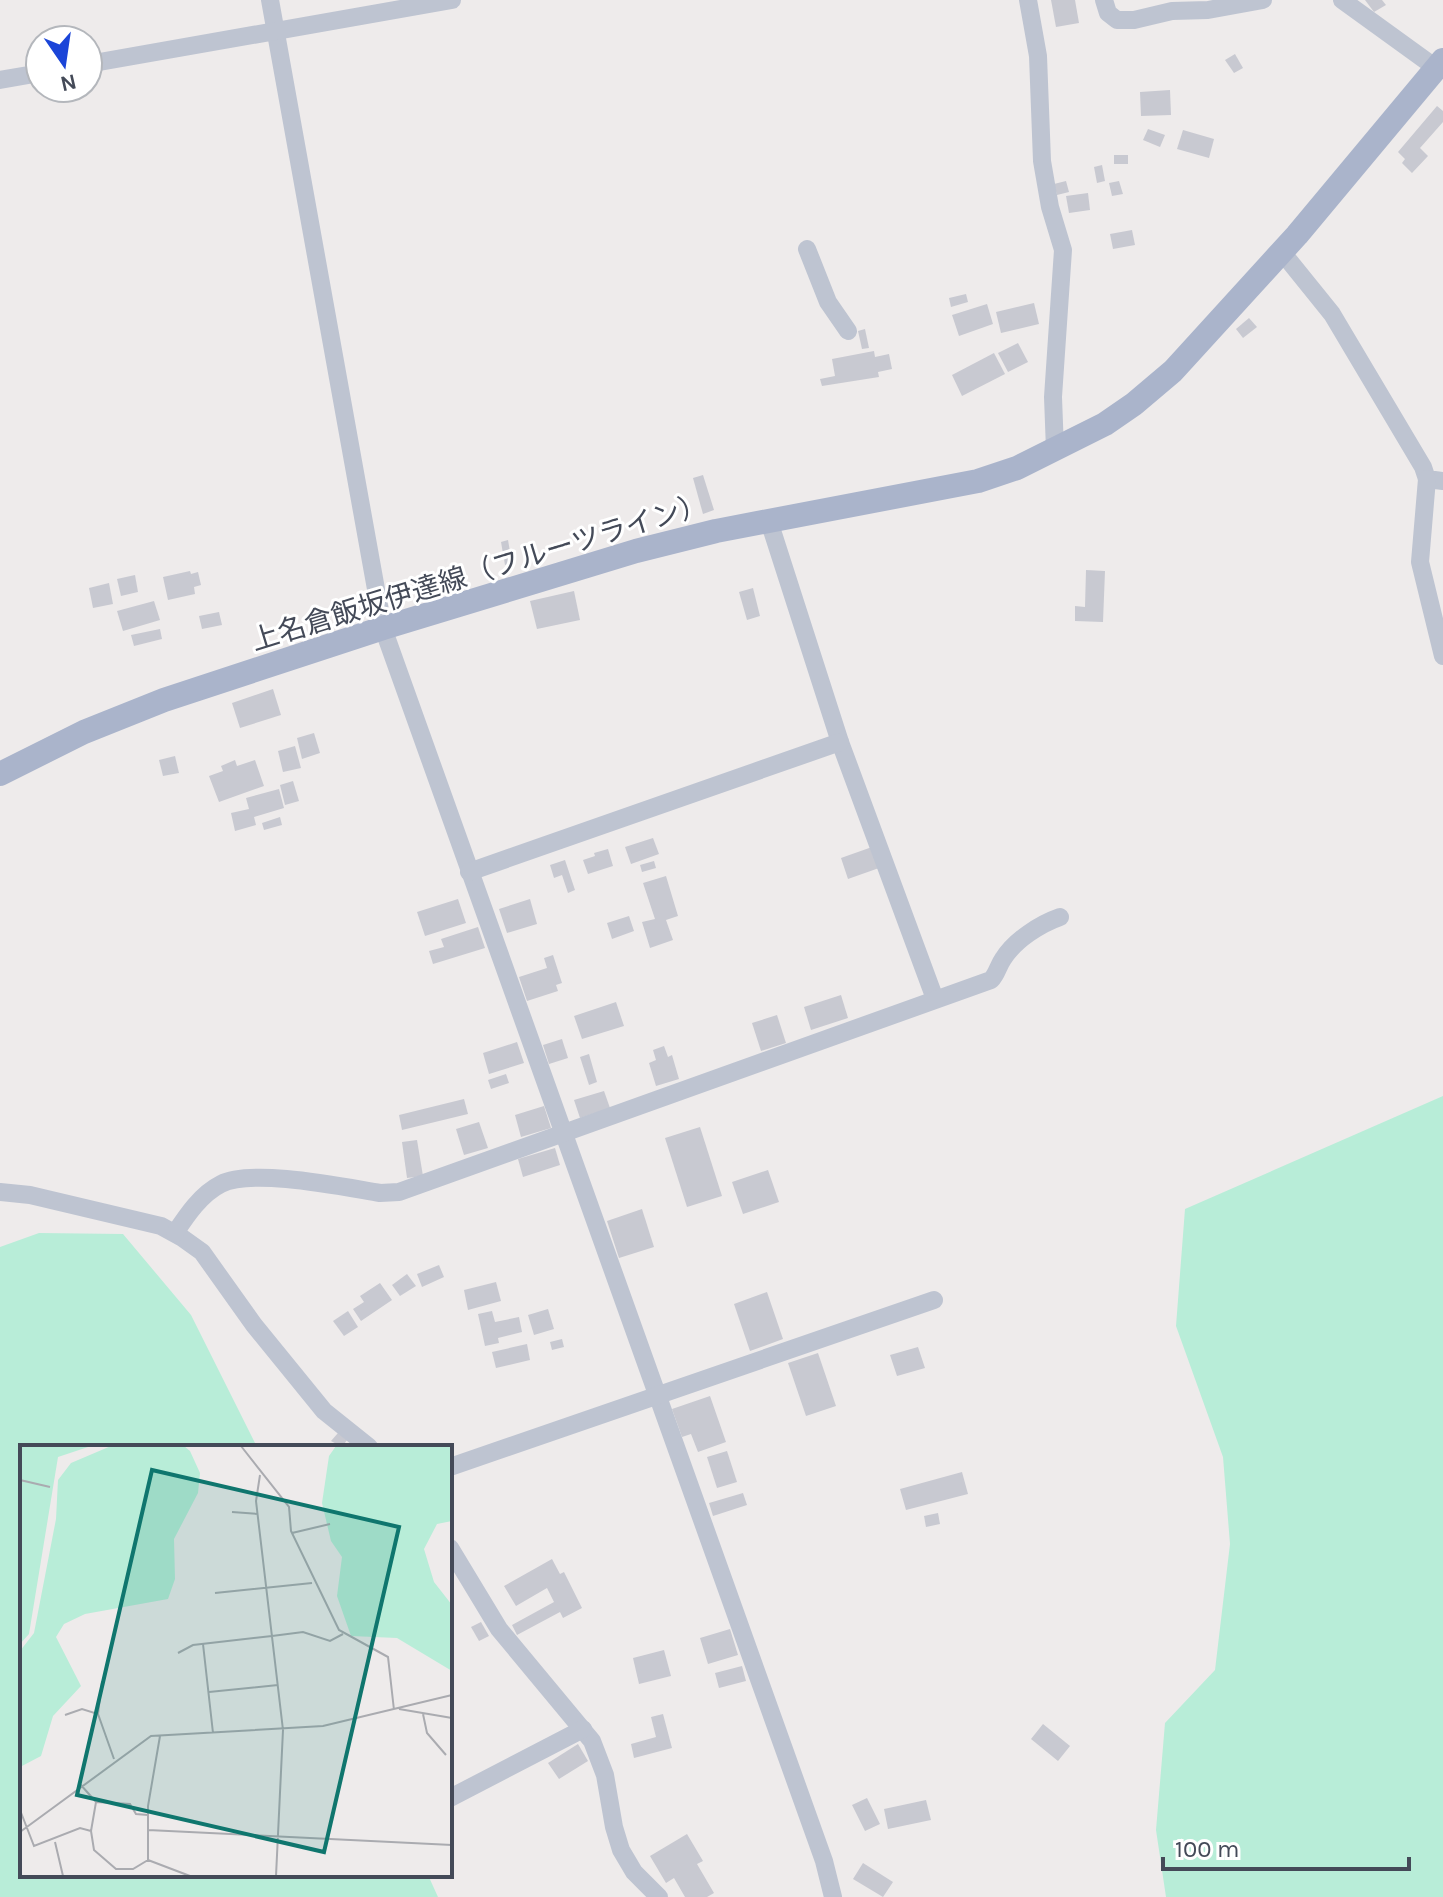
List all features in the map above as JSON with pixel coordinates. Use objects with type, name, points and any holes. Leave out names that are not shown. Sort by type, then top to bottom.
[{"type":"main road","name":"上名倉飯坂伊達線（フルーツライン）","points":[[0,774],[84,732],[164,700],[383,628],[636,551],[769,521],[978,481],[1011,471],[1055,450],[1105,424],[1155,386],[1196,348],[1282,252],[1440,64]]},
{"type":"street","points":[[270,0],[383,628],[824,1861],[833,1897]]},
{"type":"street","points":[[104,61],[452,0]]},
{"type":"street","points":[[1028,0],[1038,56],[1042,161],[1050,207],[1063,250],[1054,384],[1055,450]]},
{"type":"street","points":[[1104,0],[1108,13],[1117,20],[1134,20],[1172,11],[1208,10],[1263,0]]},
{"type":"street","points":[[1342,0],[1440,64]]},
{"type":"street","points":[[0,80],[24,76]]},
{"type":"street","points":[[807,249],[828,302],[848,331]]},
{"type":"street","points":[[1282,252],[1332,314],[1416,455],[1435,480],[1427,499],[1420,562],[1443,656]]},
{"type":"street","points":[[769,521],[840,742],[935,999]]},
{"type":"street","points":[[469,872],[840,742]]},
{"type":"street","points":[[175,1233],[207,1193],[222,1183],[237,1179],[264,1178],[380,1193],[399,1192],[563,1134],[991,980],[1003,959],[1018,943],[1047,922],[1060,917]]},
{"type":"street","points":[[0,1192],[84,1207],[161,1226],[175,1233],[202,1252],[254,1325],[324,1411],[366,1445]]},
{"type":"street","points":[[452,1466],[934,1300]]},
{"type":"street","points":[[452,1551],[499,1629],[583,1729],[599,1754],[621,1850],[634,1872],[659,1897]]},
{"type":"street","points":[[452,1797],[583,1729]]},
{"type":"green space","points":[[1443,1096],[1443,1897],[1166,1897],[1156,1830],[1165,1723],[1215,1670],[1230,1544],[1223,1457],[1176,1326],[1185,1209]]},
{"type":"green space","points":[[39,1233],[123,1234],[191,1315],[256,1445],[20,1445],[20,1877],[429,1877],[438,1897],[0,1897],[0,1247]]},
{"type":"building","points":[[1051,0],[1075,0],[1079,23],[1056,27]]},
{"type":"building","points":[[1365,0],[1382,0],[1386,5],[1374,12]]},
{"type":"building","points":[[1235,54],[1243,68],[1234,73],[1225,60]]},
{"type":"building","points":[[1170,90],[1171,115],[1141,116],[1140,92]]},
{"type":"building","points":[[1437,106],[1443,111],[1443,122],[1420,148],[1428,156],[1412,173],[1402,163],[1405,159],[1398,152]]},
{"type":"building","points":[[1148,129],[1165,135],[1160,147],[1143,140]]},
{"type":"building","points":[[1183,130],[1214,139],[1209,158],[1177,149]]},
{"type":"building","points":[[1114,155],[1128,155],[1128,164],[1114,164]]},
{"type":"building","points":[[1102,165],[1105,181],[1097,183],[1094,167]]},
{"type":"building","points":[[1066,181],[1069,192],[1057,195],[1054,184]]},
{"type":"building","points":[[1119,181],[1123,194],[1112,196],[1109,183]]},
{"type":"building","points":[[1088,193],[1090,210],[1069,213],[1066,196]]},
{"type":"building","points":[[1132,230],[1135,245],[1113,249],[1110,234]]},
{"type":"building","points":[[966,294],[968,302],[951,307],[949,298]]},
{"type":"building","points":[[1034,303],[1039,324],[1001,333],[996,312]]},
{"type":"building","points":[[987,304],[993,324],[959,336],[952,315]]},
{"type":"building","points":[[1249,318],[1257,327],[1243,338],[1236,329]]},
{"type":"building","points":[[865,329],[869,348],[862,349],[858,331]]},
{"type":"building","points":[[1018,343],[1028,362],[1008,372],[998,353]]},
{"type":"building","points":[[874,351],[875,357],[889,354],[892,369],[878,372],[879,377],[822,386],[820,379],[835,376],[832,359]]},
{"type":"building","points":[[994,353],[1005,374],[962,396],[952,375]]},
{"type":"building","points":[[703,475],[714,510],[703,514],[693,478]]},
{"type":"building","points":[[508,540],[512,563],[505,565],[501,542]]},
{"type":"building","points":[[1086,570],[1105,571],[1103,622],[1075,621],[1075,606],[1085,607]]},
{"type":"building","points":[[190,571],[191,574],[198,572],[201,585],[194,587],[195,594],[168,600],[163,577]]},
{"type":"building","points":[[135,575],[138,592],[121,596],[117,579]]},
{"type":"building","points":[[109,583],[113,604],[93,608],[89,588]]},
{"type":"building","points":[[753,588],[760,616],[747,620],[739,592]]},
{"type":"building","points":[[574,591],[580,620],[537,629],[530,601]]},
{"type":"building","points":[[154,601],[160,620],[123,631],[117,611]]},
{"type":"building","points":[[219,612],[222,625],[202,629],[199,616]]},
{"type":"building","points":[[160,629],[162,639],[134,646],[131,635]]},
{"type":"building","points":[[273,689],[281,715],[240,728],[232,703]]},
{"type":"building","points":[[314,733],[320,753],[302,759],[297,738]]},
{"type":"building","points":[[295,746],[301,768],[283,772],[278,751]]},
{"type":"building","points":[[175,756],[179,773],[163,776],[159,760]]},
{"type":"building","points":[[235,760],[237,766],[255,760],[264,786],[219,802],[209,776],[223,771],[221,766]]},
{"type":"building","points":[[293,781],[299,801],[285,805],[280,785]]},
{"type":"building","points":[[279,789],[284,808],[254,817],[256,825],[235,831],[231,813],[249,809],[246,798]]},
{"type":"building","points":[[280,817],[282,825],[264,830],[262,823]]},
{"type":"building","points":[[653,838],[659,854],[631,864],[625,847]]},
{"type":"building","points":[[872,847],[879,868],[848,879],[841,858]]},
{"type":"building","points":[[608,849],[613,866],[588,874],[583,860]]},
{"type":"building","points":[[565,860],[575,890],[568,893],[562,875],[554,878],[550,865]]},
{"type":"building","points":[[654,861],[656,868],[642,872],[640,865]]},
{"type":"building","points":[[666,876],[678,916],[666,920],[673,940],[650,948],[642,922],[655,919],[643,883]]},
{"type":"building","points":[[458,899],[466,923],[425,936],[417,912]]},
{"type":"building","points":[[530,899],[537,924],[507,933],[499,909]]},
{"type":"building","points":[[629,916],[634,931],[612,939],[607,923]]},
{"type":"building","points":[[478,927],[485,948],[433,964],[429,951],[444,947],[441,939]]},
{"type":"building","points":[[553,955],[562,983],[556,985],[558,991],[527,1001],[519,977],[547,968],[544,958]]},
{"type":"building","points":[[841,995],[848,1018],[811,1030],[804,1007]]},
{"type":"building","points":[[616,1002],[624,1026],[582,1039],[574,1016]]},
{"type":"building","points":[[777,1015],[786,1043],[761,1051],[752,1023]]},
{"type":"building","points":[[562,1039],[568,1058],[549,1064],[543,1045]]},
{"type":"building","points":[[517,1042],[524,1063],[489,1074],[483,1053]]},
{"type":"building","points":[[664,1046],[668,1057],[672,1055],[679,1079],[656,1086],[649,1063],[656,1060],[653,1050]]},
{"type":"building","points":[[589,1054],[597,1082],[589,1085],[580,1057]]},
{"type":"building","points":[[506,1074],[509,1083],[491,1089],[488,1080]]},
{"type":"building","points":[[604,1091],[610,1108],[580,1118],[574,1100]]},
{"type":"building","points":[[464,1099],[468,1114],[402,1130],[399,1115]]},
{"type":"building","points":[[544,1106],[551,1128],[521,1137],[515,1115]]},
{"type":"building","points":[[479,1122],[488,1148],[464,1155],[456,1129]]},
{"type":"building","points":[[700,1127],[722,1196],[687,1207],[665,1138]]},
{"type":"building","points":[[417,1140],[423,1176],[407,1178],[402,1142]]},
{"type":"building","points":[[555,1148],[560,1165],[523,1177],[518,1159]]},
{"type":"building","points":[[768,1170],[779,1202],[743,1214],[732,1182]]},
{"type":"building","points":[[642,1209],[654,1247],[619,1258],[607,1221]]},
{"type":"building","points":[[439,1265],[444,1277],[422,1287],[417,1274]]},
{"type":"building","points":[[407,1274],[416,1286],[400,1296],[392,1285]]},
{"type":"building","points":[[496,1282],[501,1301],[468,1310],[464,1290]]},
{"type":"building","points":[[380,1283],[392,1300],[361,1321],[353,1309],[364,1302],[360,1296]]},
{"type":"building","points":[[767,1292],[783,1339],[750,1351],[734,1304]]},
{"type":"building","points":[[548,1309],[554,1329],[534,1335],[528,1315]]},
{"type":"building","points":[[348,1311],[358,1327],[344,1336],[333,1321]]},
{"type":"building","points":[[492,1311],[495,1322],[519,1317],[522,1332],[498,1338],[499,1343],[485,1346],[478,1314]]},
{"type":"building","points":[[562,1339],[564,1347],[552,1350],[550,1342]]},
{"type":"building","points":[[527,1344],[530,1360],[496,1368],[492,1352]]},
{"type":"building","points":[[918,1347],[925,1368],[897,1376],[890,1355]]},
{"type":"building","points":[[818,1353],[836,1406],[806,1416],[788,1363]]},
{"type":"building","points":[[710,1396],[726,1442],[698,1452],[691,1434],[682,1437],[672,1409]]},
{"type":"building","points":[[338,1433],[347,1440],[343,1445],[331,1441]]},
{"type":"building","points":[[727,1451],[737,1482],[717,1488],[707,1457]]},
{"type":"building","points":[[962,1472],[968,1494],[906,1510],[900,1489]]},
{"type":"building","points":[[743,1493],[747,1505],[713,1516],[709,1503]]},
{"type":"building","points":[[938,1513],[940,1524],[926,1527],[924,1516]]},
{"type":"building","points":[[552,1559],[560,1574],[564,1572],[582,1608],[563,1618],[560,1612],[517,1635],[512,1625],[554,1602],[547,1588],[516,1606],[504,1586]]},
{"type":"building","points":[[481,1622],[489,1636],[479,1641],[471,1627]]},
{"type":"building","points":[[730,1629],[738,1655],[708,1664],[700,1638]]},
{"type":"building","points":[[664,1650],[671,1676],[639,1684],[633,1658]]},
{"type":"building","points":[[742,1666],[746,1681],[719,1688],[715,1673]]},
{"type":"building","points":[[663,1714],[672,1748],[634,1758],[631,1744],[656,1737],[651,1717]]},
{"type":"building","points":[[1043,1724],[1070,1746],[1058,1761],[1031,1739]]},
{"type":"building","points":[[578,1744],[588,1761],[559,1779],[548,1763]]},
{"type":"building","points":[[867,1798],[880,1824],[865,1831],[852,1805]]},
{"type":"building","points":[[926,1800],[931,1820],[888,1829],[884,1809]]},
{"type":"building","points":[[687,1834],[703,1861],[697,1864],[714,1893],[707,1897],[685,1897],[674,1878],[666,1883],[650,1856]]},
{"type":"building","points":[[863,1863],[893,1882],[883,1897],[853,1879]]}]
